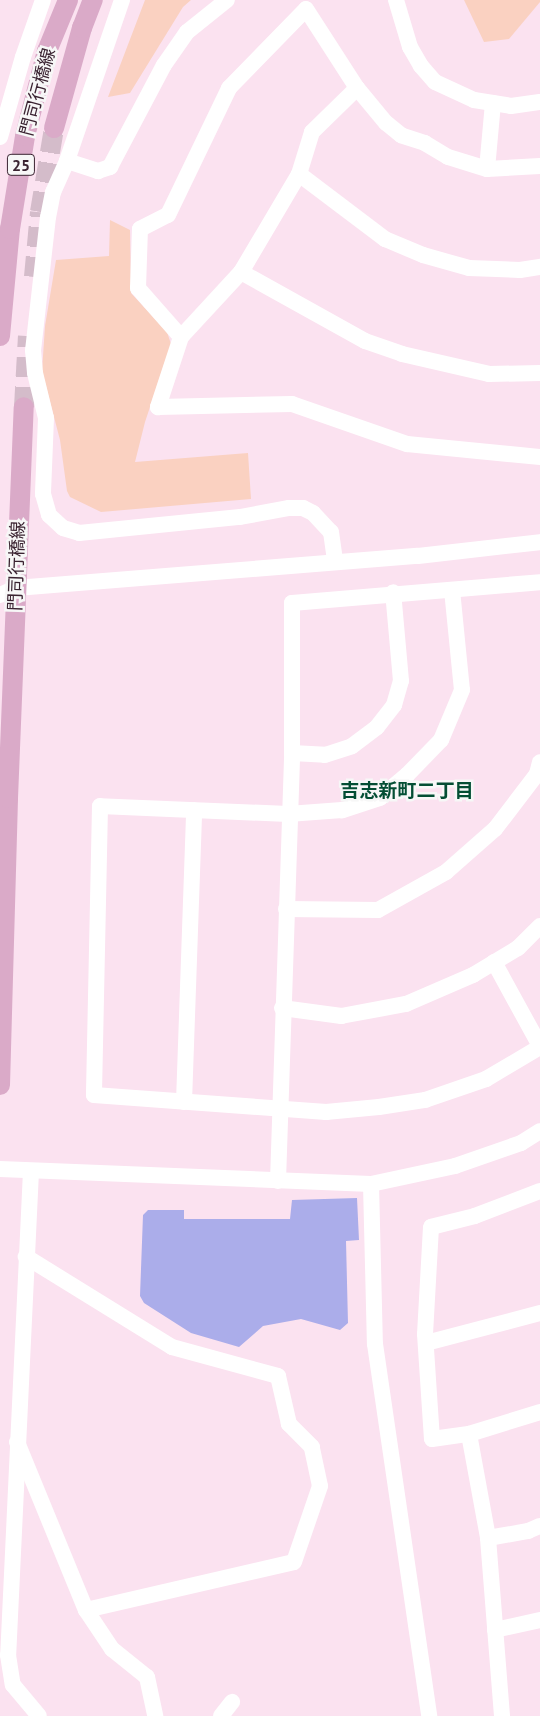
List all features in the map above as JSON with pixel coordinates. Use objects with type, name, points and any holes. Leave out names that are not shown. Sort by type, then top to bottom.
[{"type":"main road","name":"門司行橋線","points":[[0,336],[10,229],[25,136],[47,51],[68,0]]},
{"type":"main road","name":"門司行橋線","points":[[54,128],[82,28],[93,0]]},
{"type":"main road","name":"門司行橋線","points":[[0,1085],[5,588],[24,407]]},
{"type":"street","points":[[0,137],[23,57],[43,0]]},
{"type":"street","points":[[122,0],[67,161],[53,192],[48,218],[33,350],[35,373],[46,418],[44,494],[48,515],[63,528],[79,533],[240,517],[289,508],[303,508],[313,513],[331,532],[335,561]]},
{"type":"street","points":[[67,161],[98,172],[110,167],[164,65],[187,32],[227,0]]},
{"type":"street","points":[[396,0],[410,47],[421,66],[435,82],[474,100],[511,106],[540,102]]},
{"type":"street","points":[[181,337],[138,288],[140,229],[168,215],[229,88],[306,9],[357,88],[386,123],[401,135],[425,142],[448,157],[487,169],[540,166]]},
{"type":"street","points":[[357,88],[312,132],[299,174],[241,272],[181,337],[158,407],[292,404],[407,444],[540,457]]},
{"type":"street","points":[[487,169],[492,103]]},
{"type":"street","points":[[299,174],[385,239],[423,255],[469,268],[520,270],[540,267]]},
{"type":"street","points":[[241,272],[365,341],[402,354],[489,374],[540,373]]},
{"type":"street","points":[[5,588],[418,556],[540,542]]},
{"type":"street","points":[[278,1181],[288,814],[292,754],[292,603],[393,592],[452,590],[540,582]]},
{"type":"street","points":[[452,590],[462,690],[440,740],[407,775],[380,798],[342,810],[288,814],[100,806],[94,1095],[326,1112],[425,1100],[486,1078],[540,1046],[494,962]]},
{"type":"street","points":[[292,754],[325,755],[352,746],[377,727],[394,706],[401,681],[393,592]]},
{"type":"street","points":[[286,909],[378,910],[446,872],[495,829],[539,771]]},
{"type":"street","points":[[184,1102],[194,810]]},
{"type":"street","points":[[282,1008],[341,1016],[406,1004],[473,975],[518,948],[540,926]]},
{"type":"street","points":[[0,1169],[371,1184],[454,1166],[521,1143],[540,1131]]},
{"type":"street","points":[[31,1171],[8,1655],[13,1685],[39,1716]]},
{"type":"street","points":[[371,1184],[375,1344],[429,1716]]},
{"type":"street","points":[[540,1191],[475,1216],[431,1227],[426,1343],[432,1439],[469,1434],[540,1412]]},
{"type":"street","points":[[26,1257],[172,1347],[278,1376],[289,1424],[312,1447],[320,1486],[294,1562],[86,1610]]},
{"type":"street","points":[[426,1343],[540,1313]]},
{"type":"street","points":[[469,1434],[488,1538],[502,1716]]},
{"type":"street","points":[[17,1442],[86,1610],[112,1650],[147,1677],[155,1716]]},
{"type":"street","points":[[488,1538],[528,1531],[540,1526]]},
{"type":"street","points":[[495,1630],[540,1620]]},
{"type":"street","points":[[221,1716],[232,1702]]},
{"type":"shaded area","points":[[145,0],[191,0],[183,7],[130,93],[108,97]]},
{"type":"shaded area","points":[[464,0],[540,0],[540,2],[509,39],[484,42]]},
{"type":"shaded area","points":[[110,220],[130,230],[131,293],[167,332],[171,344],[145,422],[135,462],[248,453],[251,499],[101,512],[70,497],[67,491],[60,440],[42,371],[45,326],[56,260],[109,256]]},
{"type":"water","points":[[357,1198],[359,1240],[346,1241],[348,1323],[340,1330],[301,1319],[263,1326],[239,1347],[191,1333],[144,1303],[140,1296],[143,1215],[148,1210],[184,1210],[184,1219],[290,1219],[292,1200]]},
{"type":"tunnel","points":[[34,277],[40,212],[54,128]]},
{"type":"tunnel","points":[[24,407],[28,336]]},
{"type":"district","name":"吉志新町二丁目","points":[[407,791]]}]
